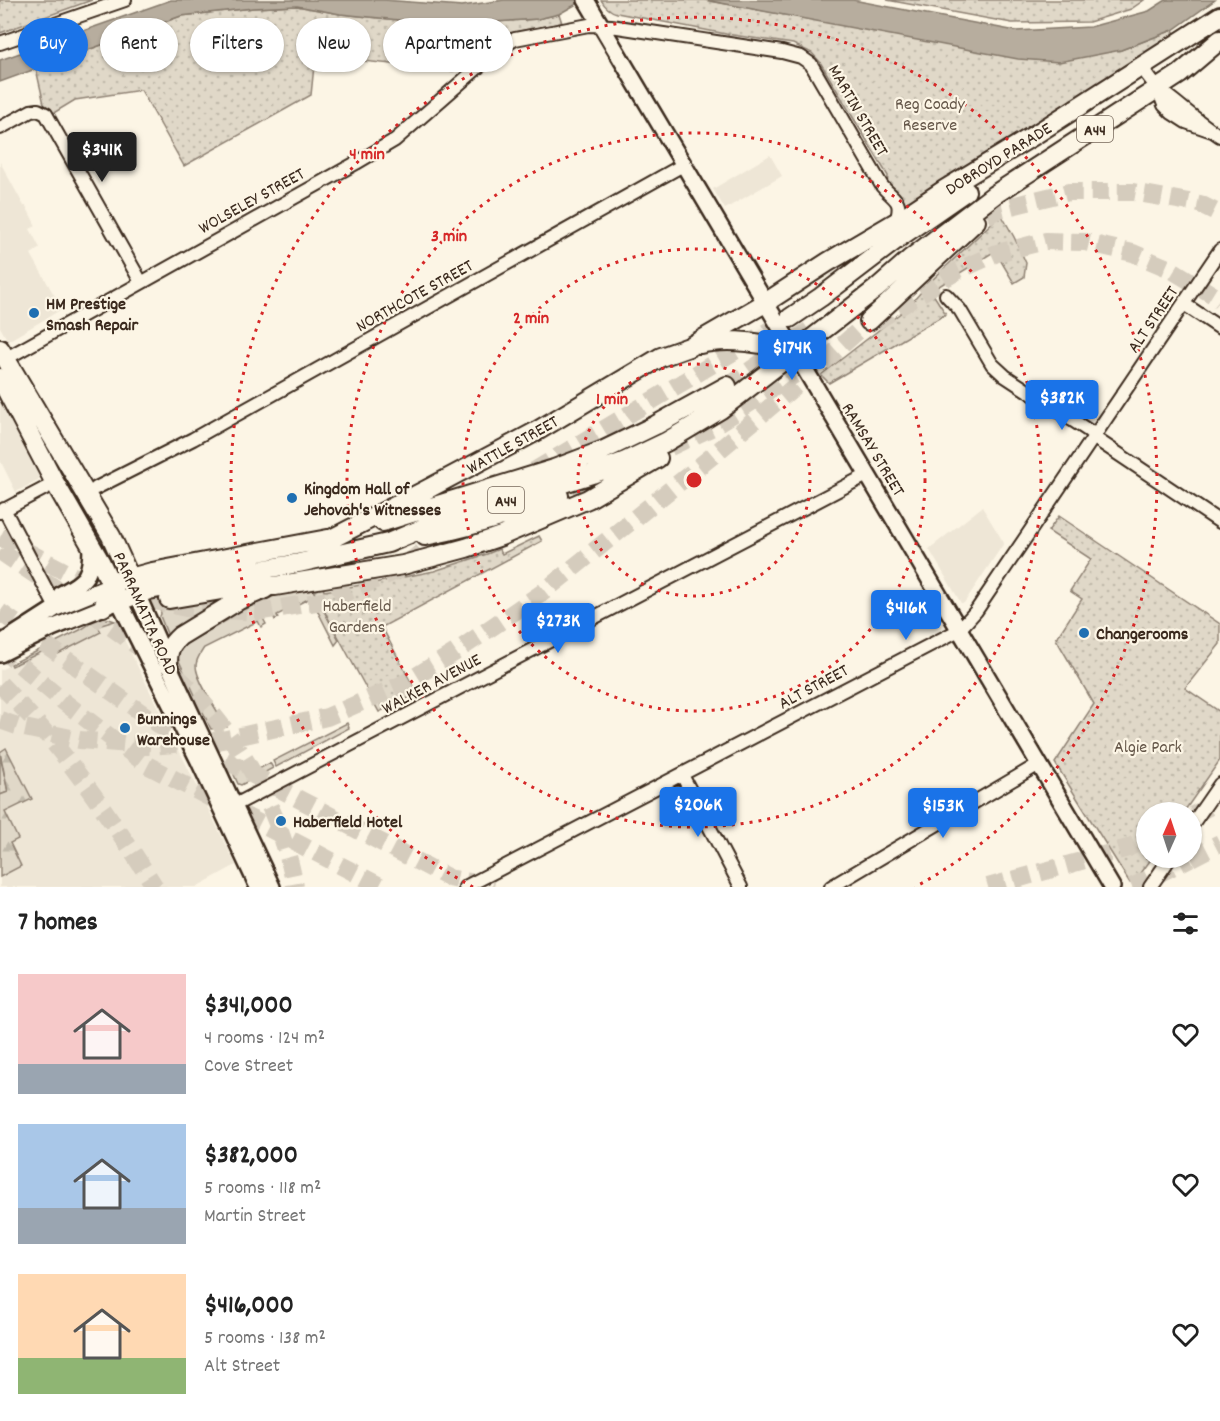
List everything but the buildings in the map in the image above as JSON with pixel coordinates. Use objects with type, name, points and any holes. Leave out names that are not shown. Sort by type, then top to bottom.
[{"type":"highway","name":"DOBROYD PARADE","points":[[794,352],[970,212],[1033,169],[1149,77],[1194,32],[1220,18]]},
{"type":"highway","name":"DOBROYD PARADE","points":[[896,222],[1149,77],[1185,71],[1220,40]]},
{"type":"highway","points":[[790,318],[971,187],[1149,77]]},
{"type":"highway","points":[[869,321],[1033,169]]},
{"type":"highway","name":"WATTLE STREET","points":[[113,585],[161,570],[333,538],[511,445],[661,357],[689,347],[896,222]]},
{"type":"highway","points":[[689,347],[712,341],[728,341],[777,347],[794,352]]},
{"type":"highway","name":"A44","points":[[139,598],[149,590],[299,563],[388,543],[457,514],[592,474],[666,442],[711,416],[794,352]]},
{"type":"highway","name":"PARRAMATTA ROAD","points":[[3,354],[111,536],[113,585]]},
{"type":"highway","name":"PARRAMATTA ROAD","points":[[0,378],[55,483],[113,585]]},
{"type":"highway","points":[[333,538],[554,469],[604,450],[656,425],[727,386]]},
{"type":"highway","points":[[168,664],[168,652],[173,642],[239,600],[275,586],[402,566],[501,536],[588,499],[686,440],[711,416]]},
{"type":"highway","points":[[388,543],[461,529],[519,512],[572,491]]},
{"type":"highway","points":[[113,585],[139,598],[154,602],[251,585],[275,586]]},
{"type":"main road","name":"RAMSAY STREET","points":[[586,1],[1112,887]]},
{"type":"main road","points":[[56,608],[61,594],[75,587],[89,573],[92,546]]},
{"type":"main road","name":"PARRAMATTA ROAD","points":[[113,585],[258,887]]},
{"type":"main road","points":[[0,644],[56,608],[113,585]]},
{"type":"main road","points":[[0,654],[52,628],[113,585]]},
{"type":"main road","name":"PARRAMATTA ROAD","points":[[139,598],[272,887]]},
{"type":"street","points":[[0,44],[126,0]]},
{"type":"street","name":"WOLSELEY STREET","points":[[3,354],[141,282],[356,164],[395,140],[515,39],[586,25],[602,26]]},
{"type":"street","name":"MARTIN STREET","points":[[602,26],[639,29],[771,50],[806,59],[879,182],[897,201],[899,211],[896,222]]},
{"type":"street","points":[[1149,77],[1164,105],[1175,116],[1216,133]]},
{"type":"street","points":[[0,128],[31,111],[38,110],[46,114],[141,282]]},
{"type":"street","name":"NORTHCOTE STREET","points":[[96,488],[193,438],[683,165]]},
{"type":"street","name":"ALT STREET","points":[[465,887],[959,630],[976,611],[1220,250]]},
{"type":"street","points":[[946,295],[960,310],[992,364],[1005,376],[1220,522]]},
{"type":"street","points":[[1184,304],[1220,328]]},
{"type":"street","name":"WALKER AVENUE","points":[[235,805],[867,475]]},
{"type":"street","points":[[55,483],[2,511],[56,608]]},
{"type":"street","points":[[831,887],[1040,764]]},
{"type":"street","points":[[682,775],[741,887]]},
{"type":"street","points":[[1202,810],[1220,784]]},
{"type":"street","points":[[1150,887],[1163,868]]},
{"type":"shaded area","points":[[171,0],[384,0],[462,6],[504,0],[584,0],[559,14],[538,19],[513,21],[513,18],[383,18],[297,6],[253,8],[176,18],[120,18]]},
{"type":"shaded area","points":[[705,0],[853,0],[1016,31],[1090,27],[1149,11],[1166,0],[1215,0],[1173,30],[1121,50],[1059,62],[1018,59]]},
{"type":"shaded area","points":[[100,25],[100,46],[88,50],[88,29]]},
{"type":"shaded area","points":[[18,54],[18,72],[27,72],[0,82],[0,60]]},
{"type":"shaded area","points":[[770,155],[782,176],[725,209],[713,189]]},
{"type":"shaded area","points":[[0,162],[36,226],[30,229],[40,248],[31,254],[62,309],[8,341],[0,327]]},
{"type":"shaded area","points":[[0,402],[41,475],[38,480],[16,492],[0,460]]},
{"type":"shaded area","points":[[982,507],[1004,543],[964,603],[961,603],[929,549]]},
{"type":"shaded area","points":[[109,620],[117,625],[236,865],[196,887],[0,887],[0,670]]},
{"type":"green space","points":[[0,0],[92,0],[42,18],[18,18],[18,27],[0,33]]},
{"type":"green space","name":"Reg Coady Reserve","points":[[601,0],[705,0],[863,29],[1121,50],[1173,30],[1178,38],[904,209],[898,195],[887,185],[888,176],[820,62],[812,53],[793,44],[617,13],[607,8]]},
{"type":"green space","points":[[887,0],[1144,0],[1131,9],[1089,22],[1012,23]]},
{"type":"green space","points":[[297,6],[383,18],[383,63],[371,62],[371,18],[296,18],[296,72],[313,72],[311,95],[184,166],[141,90],[75,100],[47,117],[37,72],[88,72],[88,50],[100,46],[100,72],[178,72],[178,18],[176,18],[253,8]]},
{"type":"green space","points":[[559,14],[562,23],[513,32],[513,21],[538,19]]},
{"type":"green space","points":[[1001,214],[1026,263],[1024,277],[1014,283],[995,251],[931,291],[946,314],[829,383],[821,375],[907,308],[929,283]]},
{"type":"green space","name":"Algie Park","points":[[1059,516],[1220,624],[1220,644],[1185,688],[1220,712],[1220,760],[1191,802],[1136,802],[1136,868],[1145,868],[1134,883],[1130,883],[1055,763],[1094,704],[1056,639],[1082,599],[1070,591],[1091,559],[1048,531]]},
{"type":"green space","name":"Haberfield Gardens","points":[[539,536],[542,541],[382,627],[417,694],[379,712],[312,588],[323,587],[324,591],[434,571],[499,549],[502,554]]},
{"type":"green space","points":[[312,588],[339,640],[335,645],[312,600],[308,599],[277,615],[278,618],[275,620],[265,600],[279,594]]},
{"type":"green space","points":[[236,593],[168,636],[160,616],[159,604]]},
{"type":"green space","points":[[255,604],[266,624],[261,627],[258,621],[204,648],[197,659],[196,666],[200,680],[227,727],[211,729],[177,654],[182,646]]},
{"type":"green space","points":[[100,619],[115,621],[98,626],[101,632],[58,654],[54,646],[12,666],[11,664]]},
{"type":"green space","points":[[347,723],[349,728],[276,767],[273,761]]},
{"type":"green space","points":[[6,748],[32,799],[5,812],[18,839],[10,843],[21,866],[0,877],[0,795],[8,792],[0,752]]},
{"type":"green space","points":[[0,755],[8,792],[0,795]]},
{"type":"green space","points":[[242,760],[249,774],[270,763],[273,768],[241,785],[238,784],[230,766]]},
{"type":"tunnel","points":[[963,229],[999,209],[1069,192],[1133,192],[1200,204],[1220,214]]},
{"type":"tunnel","points":[[875,322],[957,271],[997,253],[1046,241],[1085,242],[1133,253],[1172,270],[1220,301]]},
{"type":"tunnel","points":[[534,471],[790,318]]},
{"type":"tunnel","points":[[0,720],[20,727],[80,740],[151,746],[222,740],[327,717],[403,684],[454,653],[542,593],[711,457],[869,321]]},
{"type":"tunnel","points":[[727,386],[817,325]]},
{"type":"tunnel","points":[[670,447],[711,428],[794,375]]},
{"type":"tunnel","points":[[572,491],[613,474]]},
{"type":"tunnel","points":[[0,537],[94,587],[186,608],[257,612],[328,600],[401,569],[450,529]]},
{"type":"tunnel","points":[[0,551],[132,642],[180,679],[208,709],[226,731],[257,780],[280,832],[295,887]]},
{"type":"tunnel","points":[[0,612],[160,726],[449,878],[494,887]]},
{"type":"tunnel","points":[[0,648],[64,702],[147,765],[382,887]]},
{"type":"tunnel","points":[[0,684],[67,759],[155,887]]},
{"type":"tunnel","points":[[1202,810],[1220,801]]},
{"type":"tunnel","points":[[1202,852],[1220,843]]},
{"type":"tunnel","points":[[988,887],[1136,844]]},
{"type":"tunnel","points":[[1132,887],[1170,868]]},
{"type":"place","name":"HM Prestige Smash Repair","points":[[34,313]]},
{"type":"place","name":"Kingdom Hall of Jehovah's Witnesses","points":[[292,498]]},
{"type":"place","name":"Changerooms","points":[[1084,633]]},
{"type":"place","name":"Bunnings Warehouse","points":[[125,728]]},
{"type":"place","name":"Haberfield Hotel","points":[[281,821]]}]
